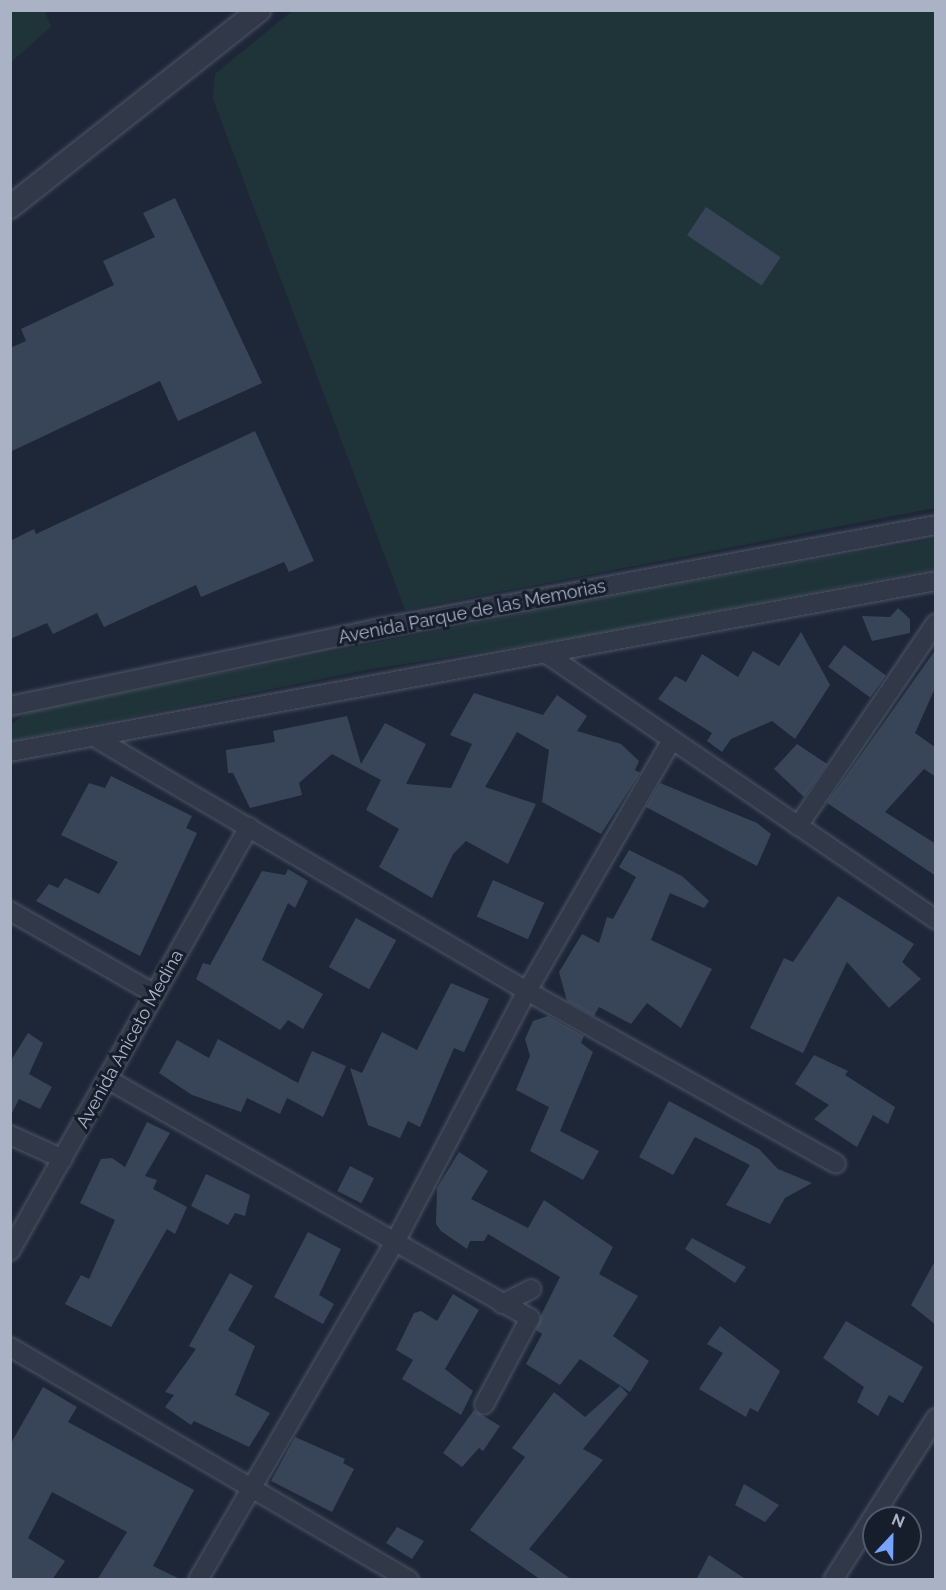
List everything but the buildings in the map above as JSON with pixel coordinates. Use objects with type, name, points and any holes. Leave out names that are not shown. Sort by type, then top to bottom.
[{"type":"street","points":[[10,207],[259,10]]},
{"type":"street","name":"Avenida Parque de las Memorias","points":[[10,706],[375,629],[936,525]]},
{"type":"street","points":[[10,753],[99,740],[936,581]]},
{"type":"street","points":[[798,826],[936,623]]},
{"type":"street","points":[[548,655],[936,920]]},
{"type":"street","points":[[99,740],[527,991],[836,1164]]},
{"type":"street","points":[[198,1580],[250,1487],[395,1242],[527,991],[672,740]]},
{"type":"street","name":"Avenida Aniceto Medina","points":[[10,1251],[109,1080],[249,827]]},
{"type":"street","points":[[10,911],[155,994]]},
{"type":"street","points":[[109,1080],[530,1318],[484,1405]]},
{"type":"street","points":[[10,1135],[63,1159]]},
{"type":"street","points":[[502,1304],[531,1289]]},
{"type":"street","points":[[10,1347],[409,1580]]},
{"type":"street","points":[[834,1580],[936,1418]]},
{"type":"green space","points":[[11,10],[45,11],[51,27],[11,62]]},
{"type":"green space","points":[[292,11],[935,11],[935,508],[405,610],[213,99],[215,74]]},
{"type":"green space","points":[[935,539],[935,569],[579,637],[371,669],[11,741],[10,726],[27,712],[647,589]]}]
